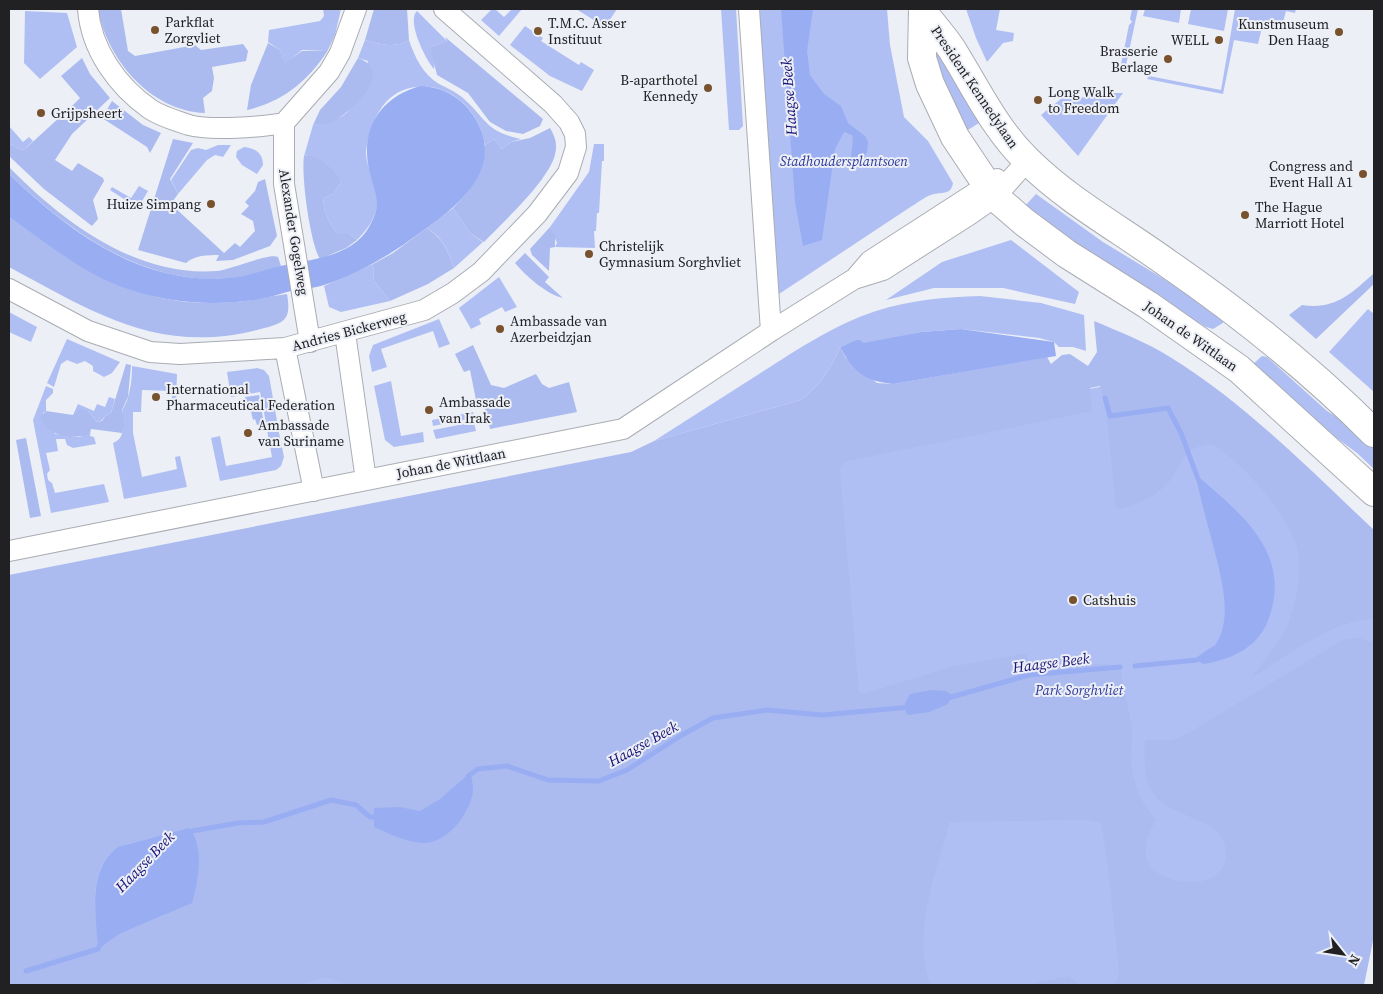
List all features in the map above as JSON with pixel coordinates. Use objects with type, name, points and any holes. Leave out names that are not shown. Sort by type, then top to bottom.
[{"type":"main road","name":"President Kennedylaan","points":[[923,10],[950,47],[1006,138],[1027,161]]},
{"type":"main road","name":"President Kennedylaan","points":[[923,10],[922,58],[930,84],[955,137],[990,191]]},
{"type":"main road","points":[[1027,161],[1089,210],[1167,262],[1273,341],[1340,400],[1374,433]]},
{"type":"main road","name":"Johan de Wittlaan","points":[[990,191],[1024,222],[1067,254],[1148,305],[1239,369],[1374,492]]},
{"type":"main road","points":[[1239,369],[1254,349],[1273,341]]},
{"type":"street","points":[[88,9],[95,45],[116,77],[151,109],[191,125],[225,127],[284,123],[329,72],[340,53],[356,9]]},
{"type":"street","name":"Andries Bickerweg","points":[[9,289],[88,331],[150,352],[180,354],[285,348],[424,310],[453,293],[481,272],[524,229],[548,201],[568,174],[573,160],[575,134],[569,122],[553,104],[444,9]]},
{"type":"street","points":[[749,9],[771,331]]},
{"type":"street","name":"Alexander Gogelweg","points":[[284,123],[284,184],[310,342]]},
{"type":"street","name":"Johan de Wittlaan","points":[[9,551],[623,429],[771,331],[854,279],[883,270],[990,191],[1027,161]]},
{"type":"street","points":[[345,333],[366,480]]},
{"type":"street","points":[[285,348],[314,491]]},
{"type":"green space","points":[[98,9],[121,9],[128,51],[135,56],[195,45],[201,50],[243,44],[248,51],[246,61],[212,67],[214,78],[212,91],[203,98],[205,113],[185,110],[166,103],[134,79],[121,63],[111,46],[103,28]]},
{"type":"green space","points":[[323,9],[341,9],[335,35],[328,50],[302,50],[285,64],[280,50],[268,42],[269,30],[320,21],[324,16]]},
{"type":"green space","points":[[374,9],[407,9],[409,40],[393,45],[365,40]]},
{"type":"green space","points":[[492,9],[495,9],[504,17],[512,9],[522,9],[499,36],[481,20]]},
{"type":"green space","points":[[576,9],[617,9],[605,27]]},
{"type":"green space","points":[[721,9],[736,9],[743,126],[739,130],[729,130]]},
{"type":"green space","name":"Stadhoudersplantsoen","points":[[759,9],[887,9],[890,45],[904,117],[928,141],[953,183],[950,190],[923,199],[779,294]]},
{"type":"green space","points":[[966,9],[1000,9],[996,30],[1014,33],[1013,41],[1003,43],[987,62],[976,38]]},
{"type":"green space","points":[[1132,9],[1138,9],[1125,70],[1120,69],[1129,25],[1132,22],[1130,19]]},
{"type":"green space","points":[[1145,9],[1181,9],[1179,23],[1143,16]]},
{"type":"green space","points":[[1191,9],[1228,9],[1224,31],[1188,24]]},
{"type":"green space","points":[[1235,9],[1296,9],[1295,13],[1286,11],[1282,26],[1263,23],[1258,44],[1234,40],[1223,94],[1147,79],[1149,76],[1221,90]]},
{"type":"green space","points":[[25,11],[67,13],[77,47],[40,79],[24,63]]},
{"type":"green space","points":[[417,11],[447,41],[430,47],[435,60],[434,69],[426,58],[415,31],[414,16]]},
{"type":"green space","points":[[525,26],[543,38],[541,41],[579,65],[581,62],[594,70],[582,91],[550,76],[510,45]]},
{"type":"green space","points":[[928,31],[979,123],[963,133],[941,91]]},
{"type":"green space","points":[[445,37],[543,119],[540,126],[523,134],[506,131],[490,122],[468,93],[437,75],[430,47],[447,41]]},
{"type":"green space","points":[[365,40],[393,45],[409,40],[420,65],[433,80],[463,98],[493,128],[509,136],[521,139],[511,142],[502,149],[494,139],[485,145],[480,127],[471,111],[454,96],[444,91],[434,88],[414,87],[394,95],[378,113],[368,138],[366,157],[378,194],[378,200],[371,222],[357,240],[350,234],[338,234],[324,209],[323,199],[334,193],[341,182],[308,155],[304,156],[313,125],[339,118],[347,112],[358,96],[368,61],[358,58]]},
{"type":"green space","points":[[268,43],[280,50],[285,63],[302,51],[328,50],[304,80],[294,88],[272,101],[247,110],[251,85]]},
{"type":"green space","points":[[82,58],[90,74],[110,98],[72,134],[55,160],[72,171],[78,163],[103,178],[104,181],[93,200],[98,219],[92,226],[44,189],[9,156],[9,143],[21,150],[25,149],[60,117],[63,120],[73,110],[71,107],[80,98],[61,76]]},
{"type":"green space","points":[[358,58],[369,64],[373,72],[372,81],[367,91],[350,110],[340,117],[330,123],[313,125],[320,110],[341,87]]},
{"type":"green space","points":[[1096,93],[1123,93],[1078,156],[1041,115],[1062,98],[1096,97]]},
{"type":"green space","points":[[112,101],[143,125],[161,133],[150,153],[147,147],[102,118]]},
{"type":"green space","points":[[9,126],[23,142],[29,137],[33,141],[25,149],[21,150],[9,143]]},
{"type":"green space","points":[[550,128],[555,139],[556,150],[554,158],[542,180],[484,242],[470,233],[453,208],[476,180],[482,164],[485,145],[494,139],[502,149],[511,142],[530,138]]},
{"type":"green space","points":[[173,139],[193,143],[170,179],[178,194],[173,201],[173,206],[224,253],[235,243],[240,247],[255,231],[253,221],[241,214],[249,206],[245,202],[255,191],[258,182],[265,179],[277,236],[270,246],[233,260],[216,261],[219,255],[210,255],[197,257],[186,263],[138,250]]},
{"type":"green space","points":[[594,144],[604,144],[599,213],[597,213],[596,231],[594,231],[595,248],[555,247],[557,243],[550,227],[589,172]]},
{"type":"green space","points":[[218,145],[231,145],[223,157],[215,155],[207,160],[178,194],[171,180],[191,150],[198,148],[206,150]]},
{"type":"green space","points":[[244,147],[255,150],[262,157],[263,165],[257,174],[242,165],[236,157],[237,151]]},
{"type":"green space","points":[[308,155],[328,165],[341,182],[334,193],[323,199],[326,213],[338,234],[350,234],[357,240],[346,248],[320,259],[313,239],[305,193],[303,166],[304,156]]},
{"type":"green space","points":[[9,167],[30,188],[77,226],[102,242],[129,255],[158,265],[187,271],[217,271],[273,256],[278,257],[281,266],[242,276],[204,279],[168,273],[133,262],[100,245],[68,224],[9,174]]},
{"type":"green space","points":[[139,186],[148,191],[138,208],[110,190],[112,187],[131,198]]},
{"type":"green space","points":[[1036,194],[1103,242],[1222,316],[1223,323],[1213,329],[1206,327],[1113,271],[1024,207]]},
{"type":"green space","points":[[453,208],[470,233],[483,242],[454,268],[444,245],[427,228]]},
{"type":"green space","points":[[9,217],[88,268],[113,282],[140,292],[168,299],[199,303],[241,301],[287,294],[287,316],[279,323],[257,330],[221,336],[188,337],[157,333],[127,325],[69,299],[9,267]]},
{"type":"green space","points":[[550,227],[555,236],[555,247],[550,248],[549,271],[532,255],[530,249]]},
{"type":"green space","points":[[427,228],[444,245],[454,268],[428,284],[390,301],[374,281],[373,264],[393,253]]},
{"type":"green space","points":[[1011,240],[1079,292],[1075,304],[1003,288],[934,288],[886,300],[942,262]]},
{"type":"green space","points":[[525,253],[549,277],[545,282],[563,298],[550,293],[537,284],[515,263]]},
{"type":"green space","points":[[373,264],[374,281],[390,301],[341,312],[329,307],[324,286]]},
{"type":"green space","points":[[1374,273],[1374,284],[1316,339],[1289,315],[1302,305],[1324,305],[1342,299],[1358,288]]},
{"type":"green space","points":[[499,277],[517,307],[505,312],[502,307],[479,319],[481,324],[471,329],[459,308]]},
{"type":"green space","points":[[980,296],[1041,303],[1084,315],[1086,351],[1073,347],[1059,347],[1054,342],[1039,338],[961,329],[921,332],[864,344],[858,339],[840,347],[824,376],[801,400],[654,441],[801,347],[845,323],[876,311],[902,304],[941,298]]},
{"type":"green space","points":[[1368,309],[1374,314],[1374,392],[1329,352]]},
{"type":"green space","points":[[9,312],[37,327],[31,342],[9,332]]},
{"type":"green space","points":[[439,319],[450,344],[439,348],[433,331],[381,349],[387,367],[372,372],[369,356],[373,345]]},
{"type":"green space","name":"Park Sorghvliet","points":[[1094,321],[1142,342],[1170,357],[1198,375],[1251,416],[1374,530],[1374,619],[1342,625],[1326,632],[1250,679],[1276,646],[1290,618],[1295,601],[1299,575],[1299,558],[1288,527],[1266,494],[1238,465],[1212,444],[1189,452],[1174,476],[1157,493],[1137,504],[1116,509],[1106,410],[1100,386],[1090,388],[1092,411],[844,462],[840,470],[859,692],[863,694],[950,667],[1028,653],[1027,657],[1031,663],[1039,665],[1106,664],[1113,668],[1120,667],[1132,729],[1131,760],[1134,777],[1138,792],[1156,820],[1146,844],[1147,860],[1154,869],[1165,877],[1179,881],[1194,882],[1207,880],[1218,873],[1225,861],[1225,845],[1221,836],[1214,829],[1171,808],[1154,795],[1146,775],[1145,740],[1172,740],[1190,732],[1344,639],[1359,638],[1374,643],[1374,936],[1364,985],[1115,985],[1119,972],[1108,866],[1101,823],[1090,820],[950,822],[933,882],[924,925],[923,946],[925,966],[931,985],[347,985],[326,977],[299,985],[9,985],[9,575],[631,452],[654,441],[801,400],[824,376],[840,347],[846,358],[877,383],[893,384],[1047,357],[1051,364],[1062,355],[1070,354],[1088,366],[1097,352]],"holes":[[[471,773],[473,792],[466,810],[455,827],[440,839],[422,843],[410,841],[374,827],[400,807],[420,811],[440,799]],[[157,836],[198,850],[197,869],[166,915],[119,934],[98,948],[95,894],[100,868],[107,857],[116,849]]]},
{"type":"green space","points":[[67,339],[120,362],[112,373],[104,377],[93,371],[93,366],[85,361],[77,364],[67,360],[61,364],[54,387],[47,383]]},
{"type":"green space","points":[[473,345],[491,385],[504,388],[536,374],[542,384],[549,388],[569,382],[577,412],[490,429],[483,399],[476,400],[470,370],[464,372],[455,354]]},
{"type":"green space","points":[[1262,356],[1267,357],[1327,411],[1364,434],[1374,444],[1374,469],[1357,453],[1304,414],[1253,364]]},
{"type":"green space","points":[[126,364],[131,365],[128,397],[122,410],[124,425],[122,433],[91,429],[87,435],[73,437],[59,435],[43,423],[40,417],[46,411],[73,415],[80,409],[88,411],[97,422],[102,421],[105,416],[111,413]]},
{"type":"green space","points":[[132,366],[177,374],[176,405],[172,405],[172,391],[142,390],[141,412],[133,412],[133,433],[142,477],[177,469],[175,457],[180,456],[187,487],[124,499],[113,443],[118,440],[122,433],[122,412],[130,390]]},
{"type":"green space","points":[[257,368],[264,370],[269,376],[277,421],[266,423],[260,392],[231,397],[227,372]]},
{"type":"green space","name":"Park Sorghvliet","points":[[1172,373],[1374,554],[1374,832],[1342,985],[28,985],[9,597]]},
{"type":"green space","points":[[391,381],[401,436],[423,432],[424,442],[394,447],[385,440],[374,386]]},
{"type":"green space","points":[[46,386],[53,389],[53,393],[46,400],[46,411],[43,413],[55,434],[80,437],[91,429],[90,436],[94,437],[96,444],[73,448],[67,445],[65,439],[56,439],[58,451],[46,453],[50,470],[47,474],[48,480],[52,483],[55,493],[104,484],[109,502],[51,513],[33,420]]},
{"type":"green space","points":[[259,395],[264,424],[257,425],[255,419],[253,420],[250,407],[247,407],[245,397]]},
{"type":"green space","points":[[109,397],[115,399],[111,413],[101,421],[97,422],[88,411],[73,415],[78,404],[94,411],[97,404],[105,407]]},
{"type":"green space","points":[[473,412],[474,418],[433,426],[432,420]]},
{"type":"green space","points":[[474,422],[476,431],[436,439],[433,430]]},
{"type":"green space","points":[[278,428],[284,457],[281,466],[276,470],[220,481],[211,438],[220,436],[226,466],[272,457],[267,430]]},
{"type":"green space","points":[[26,438],[41,516],[30,518],[16,440]]},
{"type":"green space","points":[[1069,976],[1079,985],[1026,985]]},
{"type":"water","points":[[781,9],[813,9],[807,51],[810,75],[824,94],[841,106],[848,123],[865,136],[868,142],[867,152],[858,166],[853,164],[851,157],[852,135],[844,132],[835,149],[822,240],[803,246],[795,202]]},
{"type":"water","points":[[420,86],[436,88],[450,94],[468,108],[482,134],[485,151],[482,168],[474,183],[463,197],[435,222],[374,263],[324,285],[258,299],[222,303],[190,302],[143,294],[112,283],[81,267],[9,217],[9,174],[81,234],[135,263],[165,273],[195,278],[227,278],[334,254],[345,249],[362,236],[374,218],[377,204],[367,154],[371,128],[377,116],[384,106],[394,98]]},
{"type":"water","points":[[961,329],[1054,342],[1056,356],[893,384],[867,378],[861,374],[850,363],[840,347],[858,339],[864,343],[921,332]]},
{"type":"water","points":[[1195,474],[1246,521],[1259,538],[1269,557],[1274,577],[1274,599],[1267,623],[1256,640],[1241,652],[1222,660],[1203,664],[1197,660],[1211,650],[1220,636],[1224,621],[1225,604],[1219,569]]},
{"type":"water","points":[[932,690],[946,691],[952,695],[948,704],[929,712],[909,715],[906,713],[905,703],[910,694]]},
{"type":"water","points":[[471,772],[473,792],[467,810],[462,819],[440,839],[422,843],[410,841],[374,827],[374,808],[400,807],[420,811],[440,799]]},
{"type":"water","points":[[189,828],[194,836],[199,854],[198,875],[192,903],[119,934],[98,949],[95,908],[96,894],[98,880],[108,857],[118,847]]},
{"type":"waterway","points":[[1105,398],[1110,416],[1168,408],[1181,433],[1198,479]]},
{"type":"waterway","name":"Haagse Beek","points":[[1135,666],[1197,660],[1213,649]]},
{"type":"waterway","name":"Haagse Beek","points":[[948,698],[1029,675],[1120,667]]},
{"type":"waterway","name":"Haagse Beek","points":[[468,776],[478,769],[507,766],[548,780],[599,781],[627,770],[713,718],[767,710],[822,715],[911,707]]},
{"type":"waterway","name":"Haagse Beek","points":[[187,836],[192,831],[238,823],[264,822],[331,800],[356,805],[370,817],[379,817]]},
{"type":"waterway","name":"Haagse Beek","points":[[26,971],[98,949],[101,943]]},
{"type":"place","name":"Parkflat Zorgvliet","points":[[155,30]]},
{"type":"place","name":"T.M.C. Asser Instituut","points":[[538,31]]},
{"type":"place","name":"Kunstmuseum Den Haag","points":[[1339,32]]},
{"type":"place","name":"WELL","points":[[1219,40]]},
{"type":"place","name":"Brasserie Berlage","points":[[1168,59]]},
{"type":"place","name":"B-aparthotel Kennedy","points":[[708,88]]},
{"type":"place","name":"Long Walk to Freedom","points":[[1038,100]]},
{"type":"place","name":"Grijpsheert","points":[[41,113]]},
{"type":"place","name":"Congress and Event Hall A1","points":[[1363,174]]},
{"type":"place","name":"Huize Simpang","points":[[211,204]]},
{"type":"place","name":"The Hague Marriott Hotel","points":[[1245,215]]},
{"type":"place","name":"Christelijk Gymnasium Sorghvliet","points":[[589,254]]},
{"type":"place","name":"Ambassade van Azerbeidzjan","points":[[500,329]]},
{"type":"place","name":"International Pharmaceutical Federation","points":[[156,397]]},
{"type":"place","name":"Ambassade van Irak","points":[[429,410]]},
{"type":"place","name":"Ambassade van Suriname","points":[[248,433]]},
{"type":"place","name":"Catshuis","points":[[1073,600]]}]
